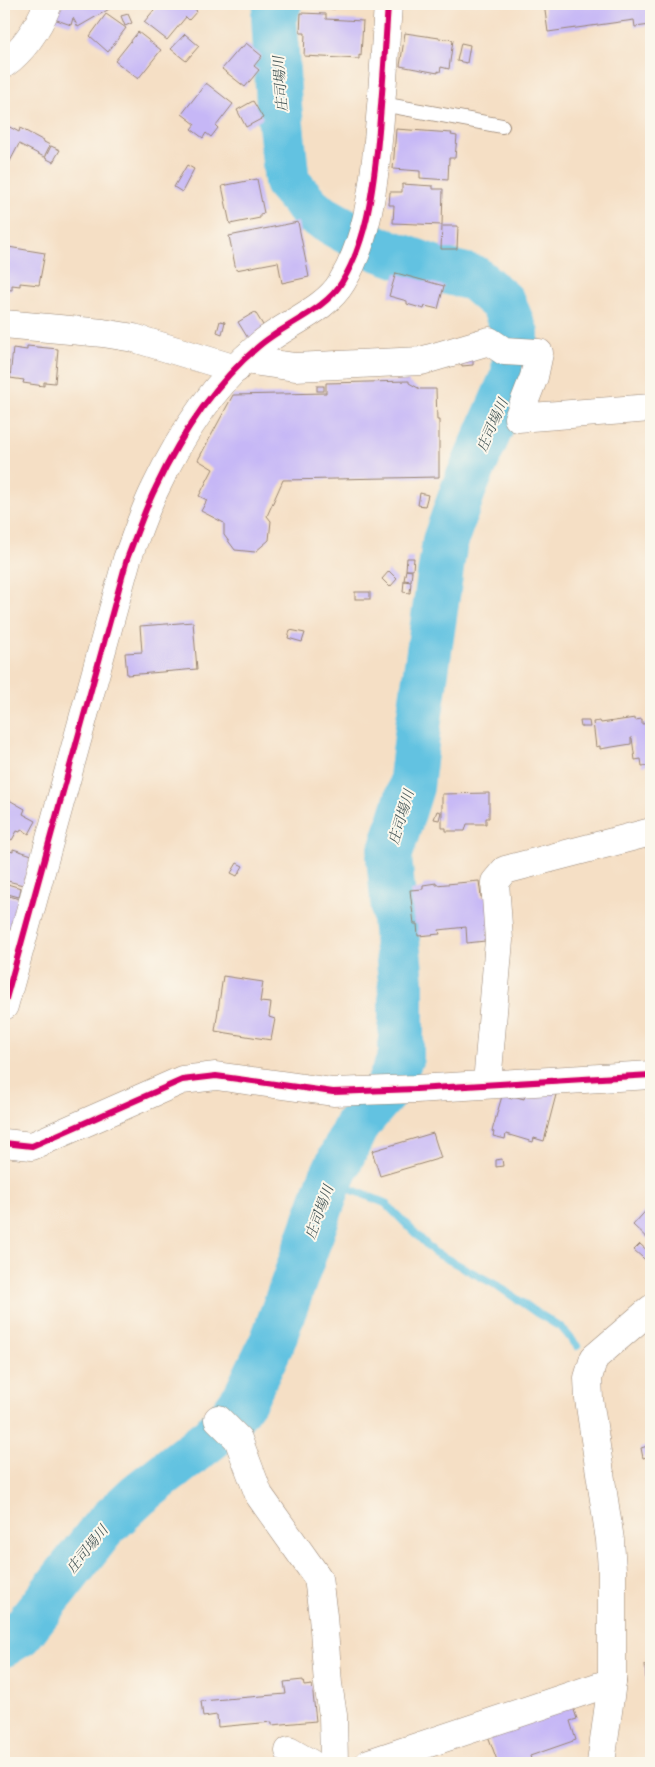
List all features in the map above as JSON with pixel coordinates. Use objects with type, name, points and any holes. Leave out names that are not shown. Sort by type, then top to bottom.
[{"type":"street","points":[[4,64],[26,45],[48,4]]},
{"type":"street","points":[[4,1006],[127,559],[154,490],[186,430],[222,383],[259,346],[328,299],[342,282],[357,249],[371,201],[382,104],[388,4]]},
{"type":"street","points":[[4,324],[103,333],[134,338],[240,364],[295,367],[421,361],[489,341],[504,352],[539,353],[534,377],[518,418],[651,408]]},
{"type":"street","points":[[487,1084],[499,940],[495,882],[505,870],[651,832]]},
{"type":"street","points":[[4,1143],[32,1146],[182,1080],[216,1076],[333,1092],[651,1075]]},
{"type":"street","points":[[600,1763],[612,1682],[610,1540],[589,1399],[588,1378],[594,1358],[651,1309]]},
{"type":"street","points":[[218,1419],[238,1439],[259,1495],[318,1578],[328,1684],[333,1715],[334,1763]]},
{"type":"street","points":[[369,1763],[612,1682]]},
{"type":"lane","points":[[382,104],[502,126]]},
{"type":"building","points":[[59,4],[66,7],[64,4],[118,4],[78,27],[73,18],[71,25],[54,19]]},
{"type":"building","points":[[159,4],[188,4],[197,11],[189,20],[186,17],[167,40],[144,22]]},
{"type":"building","points":[[315,4],[336,4],[335,9],[314,8]]},
{"type":"building","points":[[544,4],[651,4],[651,25],[635,27],[634,20],[548,32]]},
{"type":"building","points":[[301,13],[326,14],[326,19],[363,21],[361,56],[359,55],[359,59],[304,56],[305,33],[300,33]]},
{"type":"building","points":[[106,14],[126,28],[108,52],[90,36]]},
{"type":"building","points":[[128,14],[132,23],[125,26],[121,16]]},
{"type":"building","points":[[138,32],[161,50],[138,79],[115,61]]},
{"type":"building","points":[[405,33],[453,40],[449,69],[441,67],[438,73],[400,66]]},
{"type":"building","points":[[185,34],[199,46],[186,61],[171,49]]},
{"type":"building","points":[[246,43],[262,56],[254,66],[259,70],[245,87],[222,69]]},
{"type":"building","points":[[461,43],[470,45],[467,63],[457,61]]},
{"type":"building","points":[[206,83],[233,104],[216,126],[218,128],[211,137],[206,133],[203,138],[191,129],[195,124],[182,114]]},
{"type":"building","points":[[253,101],[263,118],[246,127],[237,110]]},
{"type":"building","points":[[4,124],[19,132],[20,128],[50,145],[44,157],[19,144],[6,169],[4,168]]},
{"type":"building","points":[[396,129],[452,133],[451,135],[457,136],[455,158],[449,158],[448,180],[420,178],[420,171],[393,169]]},
{"type":"building","points":[[51,146],[60,150],[53,162],[45,158]]},
{"type":"building","points":[[187,165],[194,169],[182,192],[174,187]]},
{"type":"building","points":[[257,179],[264,213],[260,214],[260,218],[230,224],[222,186]]},
{"type":"building","points":[[402,184],[433,186],[433,189],[443,189],[442,225],[393,223],[394,205],[389,205],[390,192],[402,192]]},
{"type":"building","points":[[298,222],[309,277],[282,283],[278,262],[236,270],[229,236]]},
{"type":"building","points":[[442,226],[458,226],[457,249],[441,249]]},
{"type":"building","points":[[8,247],[45,253],[39,285],[20,283],[20,286],[12,285],[12,290],[4,289],[4,249],[8,250]]},
{"type":"building","points":[[396,273],[444,286],[438,309],[425,306],[424,309],[407,304],[407,301],[389,296]]},
{"type":"building","points":[[255,312],[266,330],[249,340],[238,322]]},
{"type":"building","points":[[220,321],[225,322],[222,334],[217,332]]},
{"type":"building","points":[[27,346],[58,349],[55,383],[44,382],[44,386],[23,383],[24,380],[10,378],[13,348],[27,350]]},
{"type":"building","points":[[473,357],[473,365],[462,366],[461,358]]},
{"type":"building","points":[[4,360],[9,361],[7,380],[4,379]]},
{"type":"building","points":[[409,381],[409,383],[420,389],[436,389],[437,420],[439,420],[439,477],[283,480],[267,516],[271,521],[269,540],[255,552],[235,550],[224,535],[224,523],[201,511],[207,500],[199,496],[213,469],[198,460],[233,395],[326,393],[326,383]]},
{"type":"building","points":[[317,386],[324,386],[324,391],[317,391]]},
{"type":"building","points":[[420,493],[428,495],[425,506],[418,505]]},
{"type":"building","points":[[407,558],[414,558],[413,570],[406,570]]},
{"type":"building","points":[[406,570],[412,571],[411,581],[404,580]]},
{"type":"building","points":[[389,571],[397,579],[390,587],[382,579]]},
{"type":"building","points":[[404,581],[411,582],[410,593],[403,592]]},
{"type":"building","points":[[355,592],[370,592],[370,599],[355,599]]},
{"type":"building","points":[[193,622],[197,669],[127,675],[125,653],[142,652],[140,626]]},
{"type":"building","points":[[290,630],[305,633],[302,642],[288,638]]},
{"type":"building","points":[[635,718],[635,720],[642,719],[642,724],[651,723],[651,765],[642,766],[641,759],[635,760],[632,738],[631,744],[600,749],[600,746],[596,747],[593,722],[600,721],[601,723]]},
{"type":"building","points":[[580,721],[589,721],[590,727],[581,727]]},
{"type":"building","points":[[489,793],[489,818],[486,818],[486,824],[467,824],[465,831],[446,831],[446,828],[442,828],[442,794]]},
{"type":"building","points":[[4,797],[25,809],[23,814],[36,821],[29,834],[21,829],[20,832],[17,831],[12,840],[4,835]]},
{"type":"building","points":[[437,811],[441,812],[439,820],[434,819]]},
{"type":"building","points":[[4,849],[13,852],[13,849],[32,855],[23,885],[4,880]]},
{"type":"building","points":[[237,863],[243,866],[237,876],[231,873]]},
{"type":"building","points":[[479,881],[481,897],[490,896],[494,940],[467,943],[466,927],[439,930],[440,934],[418,936],[417,924],[414,924],[410,890],[423,889],[423,885],[436,883],[436,885]]},
{"type":"building","points":[[4,883],[21,888],[19,897],[4,893]]},
{"type":"building","points":[[4,895],[21,899],[12,930],[4,927]]},
{"type":"building","points":[[223,976],[263,982],[260,1002],[271,1003],[269,1017],[275,1019],[271,1040],[215,1031]]},
{"type":"building","points":[[557,1091],[544,1141],[534,1138],[533,1142],[506,1134],[505,1139],[493,1136],[494,1132],[492,1131],[502,1096],[512,1099],[513,1096],[524,1099],[526,1092]]},
{"type":"building","points":[[433,1133],[441,1158],[380,1176],[372,1151]]},
{"type":"building","points":[[502,1159],[503,1166],[496,1167],[496,1160]]},
{"type":"building","points":[[651,1205],[651,1242],[633,1225]]},
{"type":"building","points":[[640,1244],[651,1254],[651,1265],[634,1250]]},
{"type":"building","points":[[651,1445],[651,1456],[643,1458],[641,1448]]},
{"type":"building","points":[[651,1664],[651,1692],[647,1692],[645,1665]]},
{"type":"building","points":[[303,1680],[304,1686],[312,1685],[316,1721],[272,1725],[272,1722],[218,1727],[217,1715],[203,1717],[201,1701],[286,1694],[284,1682]]},
{"type":"building","points":[[572,1704],[577,1719],[570,1721],[576,1740],[530,1756],[531,1759],[519,1763],[498,1763],[487,1733]]},
{"type":"waterway","name":"庄司場川","points":[[4,1644],[20,1634],[104,1527],[138,1495],[222,1429],[245,1398],[273,1340],[330,1181],[357,1124],[387,1089],[401,1057],[401,982],[389,857],[411,787],[445,541],[464,488],[514,374],[516,334],[503,303],[474,278],[436,269],[377,248],[314,213],[287,182],[279,106],[274,16],[279,4]]},
{"type":"waterway","points":[[330,1181],[385,1203],[434,1252],[498,1286],[562,1328],[577,1346]]},
{"type":"cycle path","points":[[4,1006],[127,559],[151,497],[187,430],[227,377],[269,338],[315,309],[335,292],[357,251],[367,218],[375,168],[388,4]]},
{"type":"cycle path","points":[[4,1143],[32,1146],[182,1080],[216,1076],[333,1092],[651,1075]]}]
